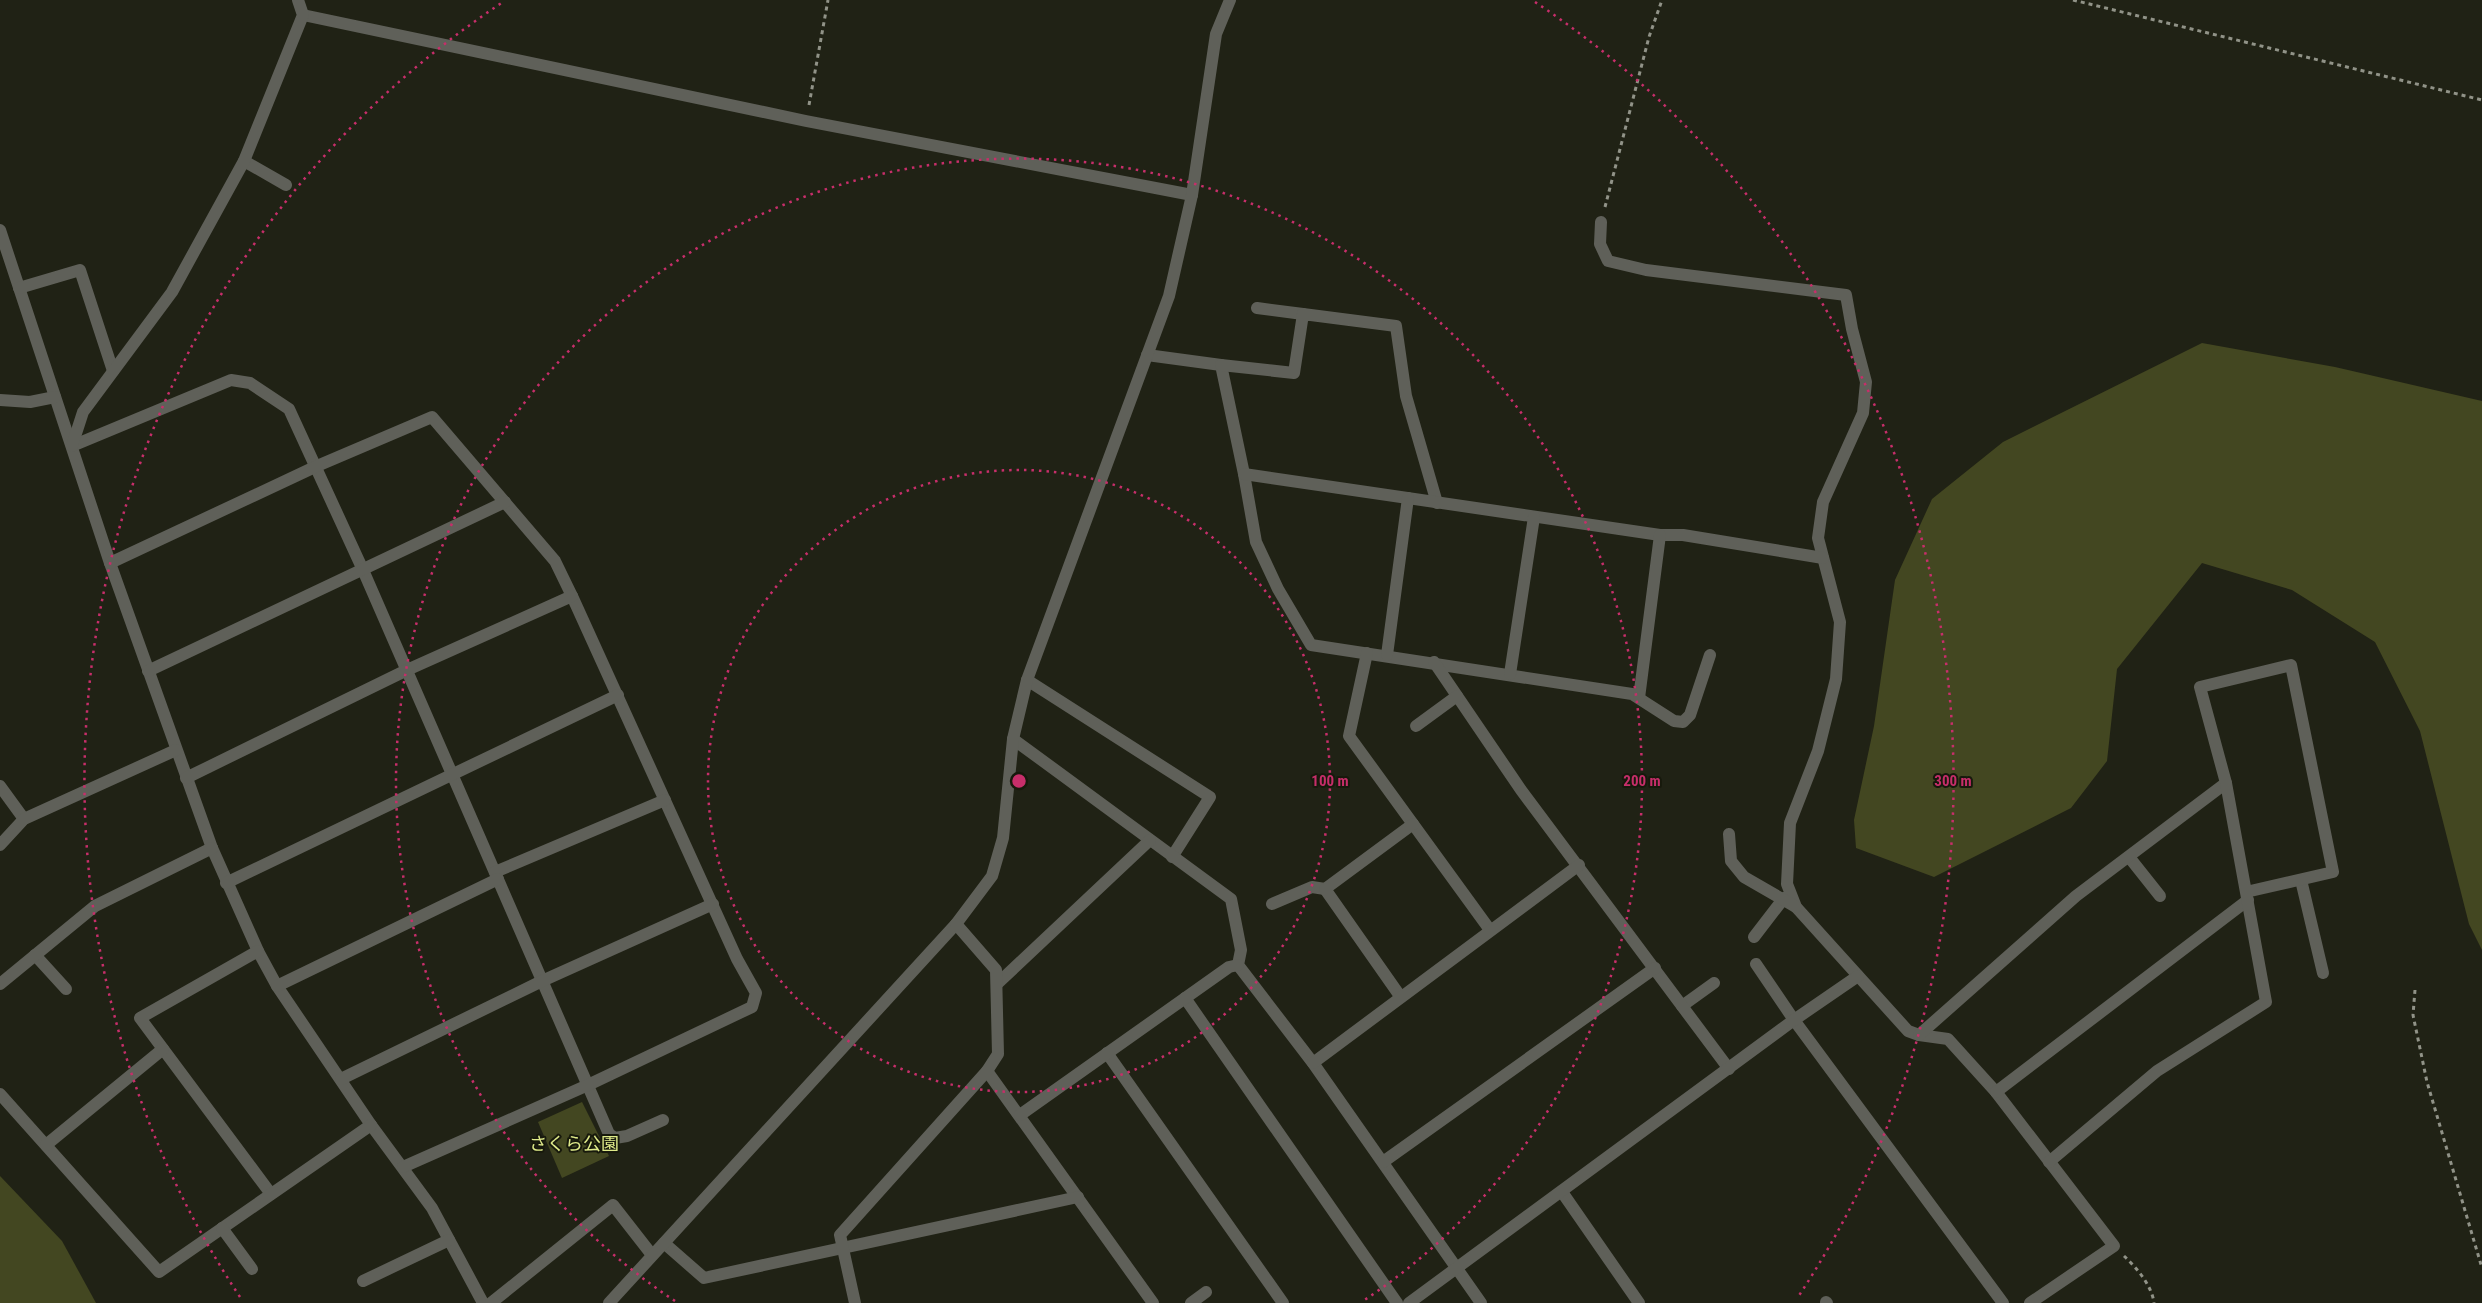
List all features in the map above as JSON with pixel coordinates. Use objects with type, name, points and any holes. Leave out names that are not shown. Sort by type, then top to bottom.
[{"type":"street","points":[[72,446],[83,412],[172,292],[244,161],[303,14],[298,0]]},
{"type":"street","points":[[609,1303],[956,924],[992,876],[1003,838],[1014,740],[1027,680],[1169,296],[1192,195],[1216,34],[1230,0]]},
{"type":"street","points":[[303,14],[806,121],[1192,195]]},
{"type":"street","points":[[244,161],[286,185]]},
{"type":"street","points":[[1601,222],[1600,244],[1608,261],[1646,270],[1846,294],[1852,329],[1866,382],[1863,413],[1823,502],[1818,538],[1840,622],[1836,669],[1818,751],[1790,823],[1787,884],[1796,907]]},
{"type":"street","points":[[0,230],[110,563],[186,778],[226,883],[258,951],[278,986],[371,1125],[432,1208],[484,1303]]},
{"type":"street","points":[[19,288],[80,270],[113,371]]},
{"type":"street","points":[[1257,308],[1396,326],[1406,396],[1437,503]]},
{"type":"street","points":[[1147,355],[1294,373],[1303,314]]},
{"type":"street","points":[[1221,365],[1256,542],[1278,589],[1311,645],[1434,662],[1632,694],[1674,721],[1683,722],[1690,715],[1710,655]]},
{"type":"street","points":[[72,446],[230,380],[250,383],[289,409],[317,466],[363,570],[609,1134],[615,1138],[627,1136],[664,1120]]},
{"type":"street","points":[[0,400],[30,402],[55,396]]},
{"type":"street","points":[[110,563],[317,466],[432,417],[555,561],[572,596],[713,904],[756,993],[752,1007],[588,1085],[403,1167]]},
{"type":"street","points":[[1244,474],[1660,535],[1683,535],[1823,558]]},
{"type":"street","points":[[1386,656],[1408,498]]},
{"type":"street","points":[[148,670],[505,502]]},
{"type":"street","points":[[1510,674],[1534,517]]},
{"type":"street","points":[[1640,698],[1660,535]]},
{"type":"street","points":[[186,778],[407,670],[572,596]]},
{"type":"street","points":[[1367,653],[1349,736],[1490,930]]},
{"type":"street","points":[[1434,662],[1521,790],[1579,865],[1729,1069]]},
{"type":"street","points":[[1996,1092],[2247,896],[2333,872],[2291,665],[2200,687],[2226,783],[2247,896],[2266,1002],[2157,1071],[2049,1162]]},
{"type":"street","points":[[1027,680],[1210,797],[1172,857]]},
{"type":"street","points":[[226,883],[618,695]]},
{"type":"street","points":[[1416,726],[1457,696]]},
{"type":"street","points":[[1014,740],[1230,899],[1241,950],[1238,965],[1312,1063],[1481,1303]]},
{"type":"street","points":[[0,845],[24,819],[176,750]]},
{"type":"street","points":[[1919,1035],[2076,896],[2226,783]]},
{"type":"street","points":[[0,786],[24,819]]},
{"type":"street","points":[[278,986],[496,875],[665,800]]},
{"type":"street","points":[[1272,904],[1312,887],[1326,889],[1413,824]]},
{"type":"street","points":[[1729,834],[1731,861],[1744,877],[1784,898],[1796,907],[1908,1030],[1919,1035],[1948,1039],[1996,1092],[2114,1246],[2030,1303]]},
{"type":"street","points":[[997,984],[1150,840]]},
{"type":"street","points":[[0,984],[94,906],[212,848]]},
{"type":"street","points":[[2129,857],[2160,896]]},
{"type":"street","points":[[1312,1063],[1579,865]]},
{"type":"street","points":[[2301,880],[2323,973]]},
{"type":"street","points":[[1326,889],[1400,996]]},
{"type":"street","points":[[1754,937],[1784,898]]},
{"type":"street","points":[[341,1079],[542,980],[713,904]]},
{"type":"street","points":[[855,1303],[840,1235],[988,1071],[998,1054],[996,970],[956,924]]},
{"type":"street","points":[[258,951],[140,1018],[271,1194]]},
{"type":"street","points":[[35,955],[66,989]]},
{"type":"street","points":[[1756,964],[1794,1020],[2003,1303]]},
{"type":"street","points":[[1020,1115],[1229,967],[1238,965]]},
{"type":"street","points":[[1383,1162],[1655,968]]},
{"type":"street","points":[[1409,1303],[1794,1020],[1858,976]]},
{"type":"street","points":[[1682,1006],[1714,983]]},
{"type":"street","points":[[1184,998],[1397,1303]]},
{"type":"street","points":[[46,1145],[163,1049]]},
{"type":"street","points":[[1107,1053],[1283,1303]]},
{"type":"street","points":[[988,1071],[1153,1303]]},
{"type":"street","points":[[0,1094],[159,1272],[371,1125]]},
{"type":"street","points":[[1562,1192],[1639,1303]]},
{"type":"street","points":[[664,1242],[704,1278],[1078,1198]]},
{"type":"street","points":[[491,1303],[613,1205],[652,1256]]},
{"type":"street","points":[[222,1228],[252,1269]]},
{"type":"street","points":[[363,1281],[449,1240]]},
{"type":"street","points":[[1190,1303],[1206,1292]]},
{"type":"path","points":[[806,121],[828,0]]},
{"type":"path","points":[[1601,222],[1650,37],[1662,0]]},
{"type":"path","points":[[2073,0],[2482,100]]},
{"type":"path","points":[[2414,990],[2413,1015],[2427,1082],[2482,1268]]},
{"type":"path","points":[[2114,1246],[2136,1267],[2153,1297],[2154,1303]]},
{"type":"green space","points":[[2202,343],[2335,367],[2482,401],[2482,950],[2469,924],[2420,731],[2375,642],[2292,590],[2202,563],[2117,669],[2107,761],[2071,808],[1934,877],[1856,848],[1854,820],[1874,726],[1895,580],[1932,499],[2003,442]]},
{"type":"green space","name":"さくら公園","points":[[582,1102],[609,1156],[562,1178],[538,1122]]},
{"type":"green space","points":[[0,1176],[62,1241],[96,1303],[0,1303]]}]
